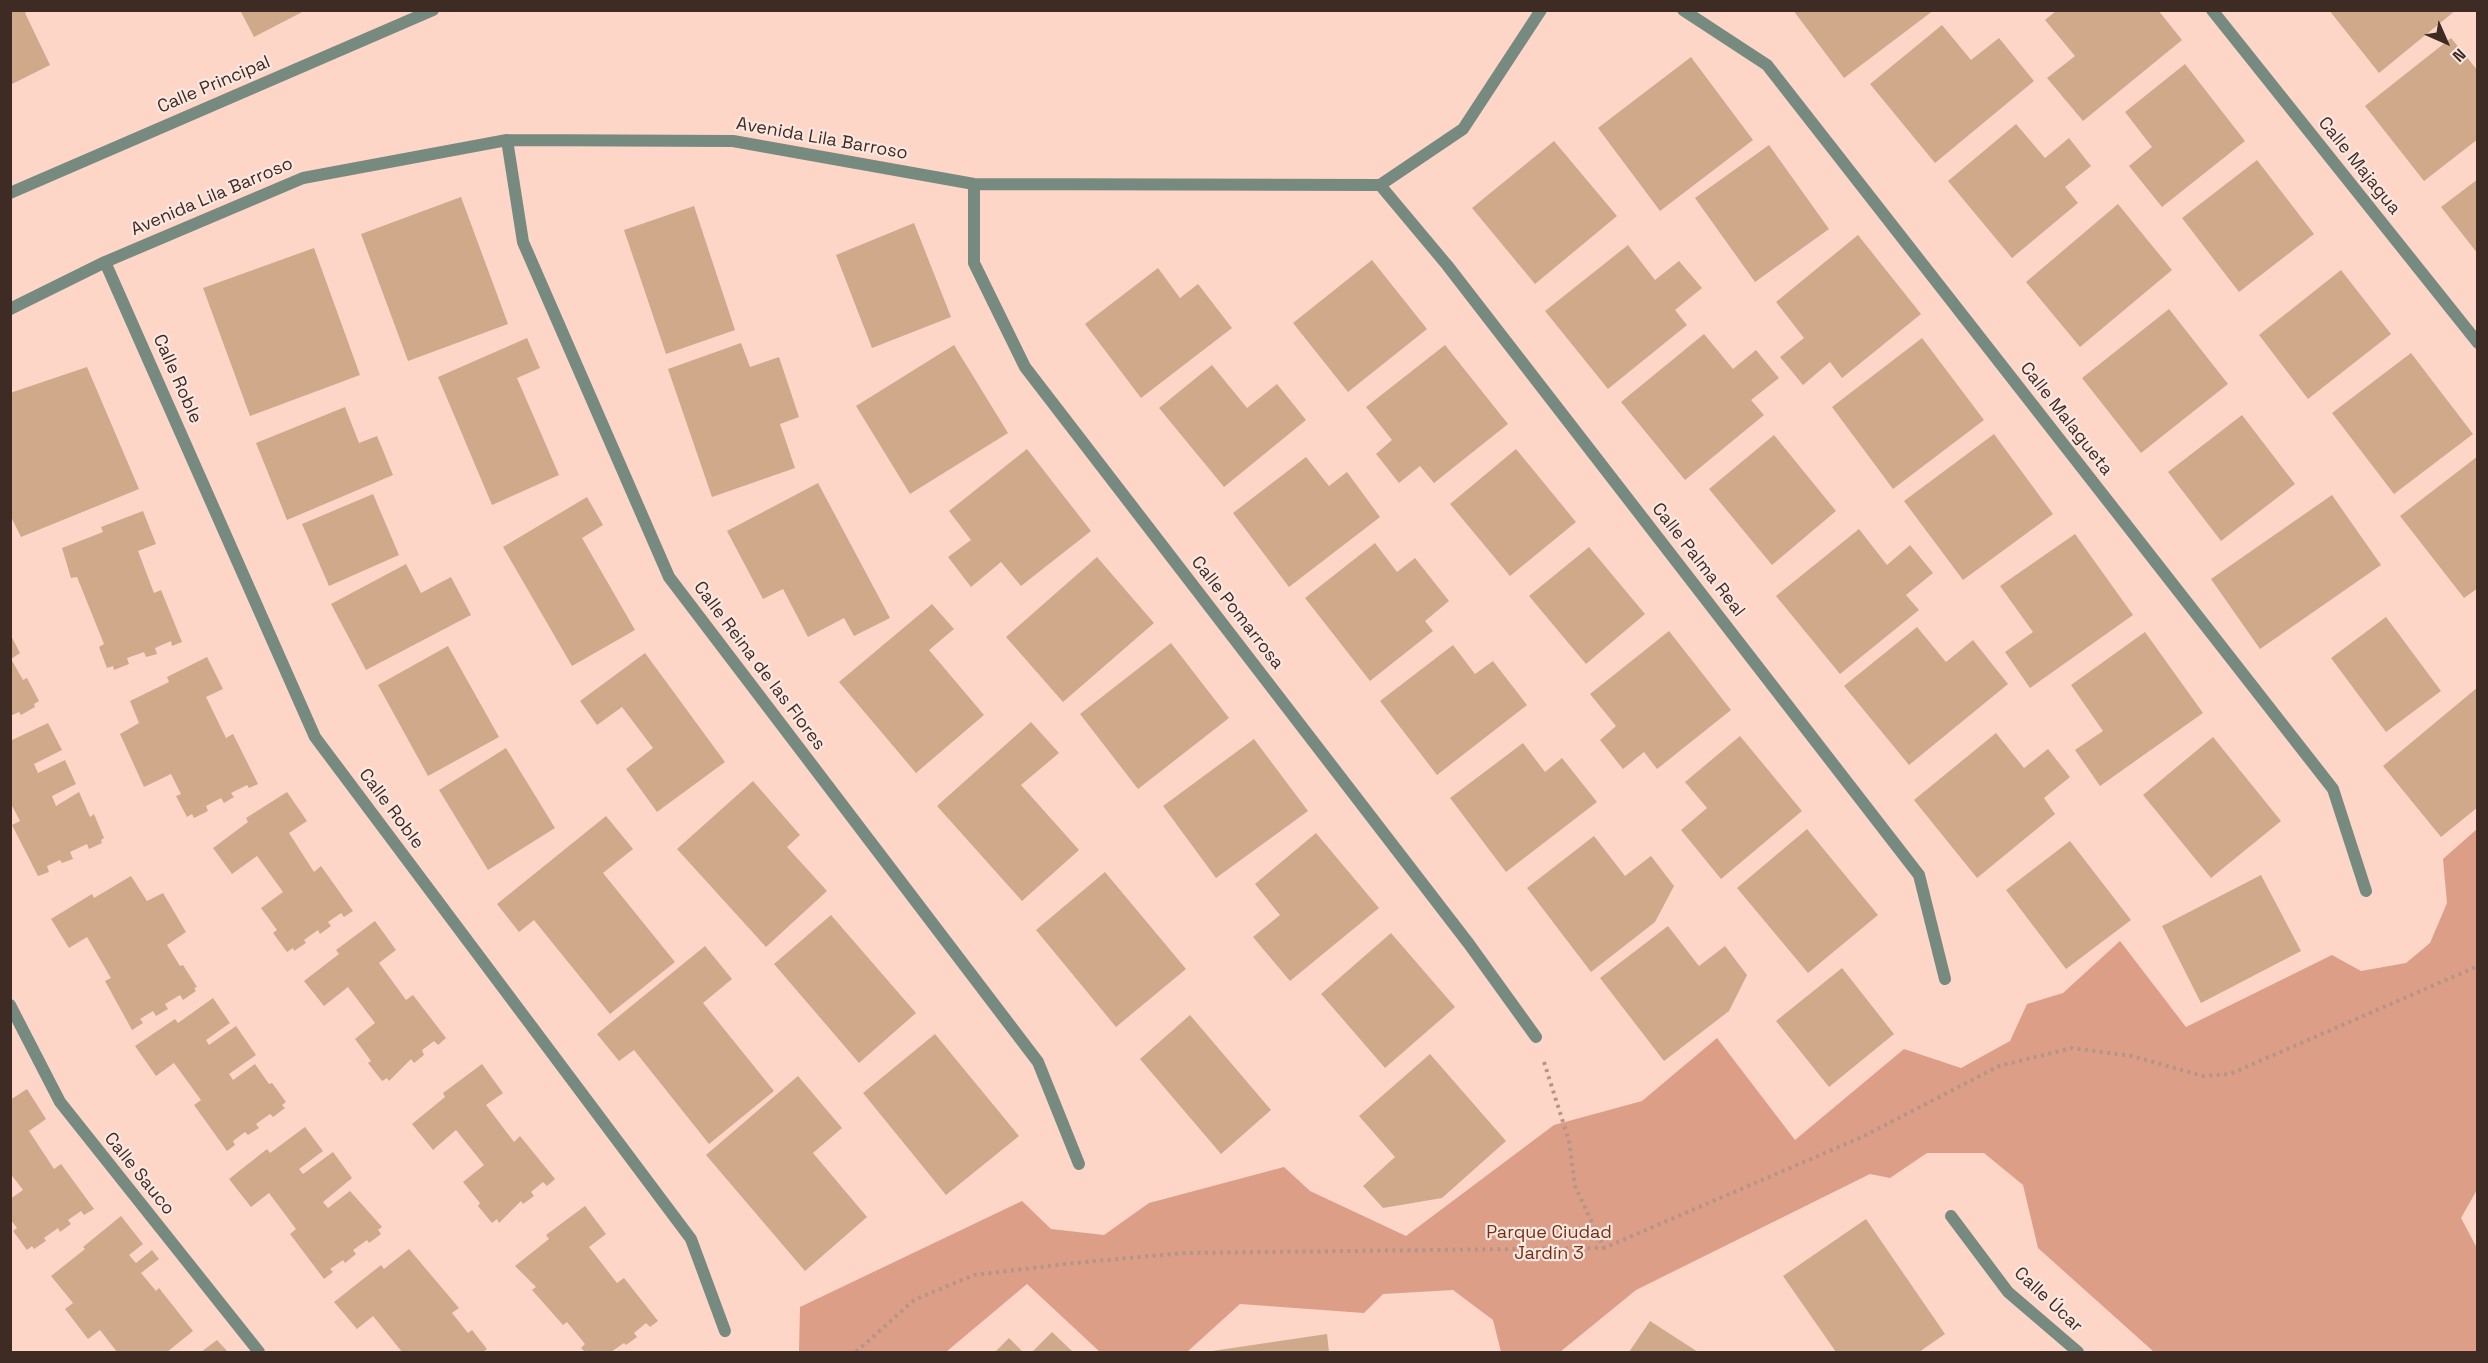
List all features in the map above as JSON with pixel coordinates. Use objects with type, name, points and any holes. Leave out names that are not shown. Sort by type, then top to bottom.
[{"type":"street","name":"Calle Principal","points":[[10,193],[432,10]]},
{"type":"street","points":[[1380,186],[1463,129],[1541,10]]},
{"type":"street","name":"Calle Malagueta","points":[[1683,10],[1767,64],[2333,789],[2366,891]]},
{"type":"street","name":"Calle Majagua","points":[[2212,10],[2478,343]]},
{"type":"street","name":"Avenida Lila Barroso","points":[[10,309],[105,262],[303,178],[507,140],[733,141],[974,184],[1380,186]]},
{"type":"street","name":"Calle Reina de las Flores","points":[[507,140],[523,242],[669,577],[1038,1062],[1079,1164]]},
{"type":"street","name":"Calle Pomarrosa","points":[[974,184],[974,263],[1025,368],[1462,934],[1536,1037]]},
{"type":"street","name":"Calle Palma Real","points":[[1380,186],[1447,265],[1919,875],[1945,979]]},
{"type":"street","name":"Calle Roble","points":[[105,262],[315,738],[691,1239],[725,1331]]},
{"type":"street","name":"Calle Sauco","points":[[10,1005],[60,1102],[259,1353]]},
{"type":"street","name":"Calle Úcar","points":[[1951,1215],[2008,1292],[2078,1353]]},
{"type":"path","points":[[856,1353],[914,1300],[974,1275],[1184,1253],[1604,1248],[1862,1137],[1999,1066],[2072,1048],[2132,1056],[2203,1076],[2230,1074],[2478,966]]},
{"type":"path","points":[[1536,1037],[1569,1141],[1575,1186],[1604,1248]]},
{"type":"green space","name":"Parque Ciudad Jardín 3","points":[[2477,829],[2478,1188],[2461,1218],[2477,1248],[2477,1352],[2154,1352],[2038,1248],[2023,1185],[1984,1153],[1927,1153],[1890,1178],[1870,1174],[1636,1290],[1560,1352],[1501,1352],[1493,1320],[1453,1290],[1383,1294],[1364,1313],[1240,1304],[1187,1352],[1100,1352],[1027,1284],[946,1352],[799,1352],[800,1307],[1022,1201],[1051,1229],[1104,1235],[1149,1203],[1284,1167],[1310,1191],[1406,1236],[1554,1125],[1642,1101],[1717,1038],[1795,1140],[1904,1049],[1961,1068],[2010,1041],[2027,1004],[2063,993],[2120,941],[2186,1027],[2332,955],[2361,971],[2406,963],[2430,943],[2447,903],[2443,859]]},
{"type":"building","points":[[10,10],[29,10],[25,13],[50,65],[10,85]]},
{"type":"building","points":[[240,10],[306,10],[254,37]]},
{"type":"building","points":[[1793,10],[1934,10],[1844,78]]},
{"type":"building","points":[[2057,10],[2158,10],[2182,40],[2083,121],[2047,78],[2075,56],[2045,20]]},
{"type":"building","points":[[2329,10],[2456,10],[2379,73]]},
{"type":"building","points":[[1942,25],[1971,60],[1999,38],[2034,81],[1935,163],[1870,84]]},
{"type":"building","points":[[2451,38],[2478,71],[2478,139],[2424,181],[2365,106]]},
{"type":"building","points":[[1691,57],[1753,140],[1660,211],[1598,128]]},
{"type":"building","points":[[2185,64],[2245,141],[2162,207],[2129,166],[2152,147],[2125,112]]},
{"type":"building","points":[[2016,124],[2045,158],[2069,138],[2091,166],[2065,187],[2078,203],[2012,258],[1948,181]]},
{"type":"building","points":[[1554,141],[1617,216],[1535,284],[1472,208]]},
{"type":"building","points":[[1769,145],[1829,229],[1755,282],[1695,198]]},
{"type":"building","points":[[2257,160],[2314,234],[2239,292],[2182,218]]},
{"type":"building","points":[[2478,179],[2478,254],[2441,207]]},
{"type":"building","points":[[461,197],[508,324],[408,361],[361,234]]},
{"type":"building","points":[[2118,204],[2172,270],[2080,347],[2026,282]]},
{"type":"building","points":[[694,206],[735,330],[666,354],[624,230]]},
{"type":"building","points":[[914,223],[951,317],[872,348],[836,255]]},
{"type":"building","points":[[1858,235],[1921,314],[1842,378],[1830,362],[1803,385],[1780,357],[1804,338],[1776,302]]},
{"type":"building","points":[[1628,245],[1655,280],[1679,261],[1702,288],[1675,310],[1687,325],[1608,389],[1545,311]]},
{"type":"building","points":[[314,248],[360,375],[250,416],[203,288]]},
{"type":"building","points":[[1372,260],[1427,329],[1348,392],[1293,323]]},
{"type":"building","points":[[1158,268],[1180,298],[1198,284],[1232,328],[1141,398],[1085,324]]},
{"type":"building","points":[[2341,270],[2391,334],[2308,399],[2259,335]]},
{"type":"building","points":[[2169,309],[2228,384],[2141,453],[2082,378]]},
{"type":"building","points":[[1704,334],[1733,369],[1756,350],[1779,378],[1751,400],[1764,415],[1685,480],[1621,402]]},
{"type":"building","points":[[527,338],[540,368],[517,378],[559,475],[492,505],[438,377]]},
{"type":"building","points":[[1922,338],[1984,420],[1893,489],[1832,407]]},
{"type":"building","points":[[741,343],[750,367],[779,357],[799,417],[780,424],[795,468],[712,497],[668,369]]},
{"type":"building","points":[[954,345],[1008,433],[910,494],[856,406]]},
{"type":"building","points":[[1445,345],[1508,424],[1434,483],[1420,466],[1399,483],[1376,454],[1392,440],[1366,407]]},
{"type":"building","points":[[2411,353],[2473,434],[2394,494],[2332,413]]},
{"type":"building","points":[[1212,365],[1247,408],[1277,384],[1306,420],[1224,487],[1159,408]]},
{"type":"building","points":[[87,367],[139,489],[21,537],[10,515],[10,393]]},
{"type":"building","points":[[345,407],[359,443],[377,436],[393,475],[287,520],[256,443]]},
{"type":"building","points":[[2242,415],[2295,484],[2221,541],[2168,472]]},
{"type":"building","points":[[1994,434],[2053,514],[1963,580],[1904,501]]},
{"type":"building","points":[[1774,435],[1836,511],[1772,565],[1709,489]]},
{"type":"building","points":[[1027,449],[1091,531],[1021,586],[1001,562],[971,587],[948,557],[971,540],[949,511]]},
{"type":"building","points":[[1516,449],[1576,522],[1510,576],[1450,504]]},
{"type":"building","points":[[2478,456],[2478,588],[2464,598],[2400,516]]},
{"type":"building","points":[[1306,457],[1329,486],[1347,472],[1380,517],[1289,587],[1233,513]]},
{"type":"building","points":[[818,483],[890,618],[854,636],[844,618],[808,637],[783,589],[763,599],[727,531]]},
{"type":"building","points":[[373,494],[399,555],[329,586],[302,524]]},
{"type":"building","points":[[2332,495],[2381,565],[2260,649],[2211,579]]},
{"type":"building","points":[[587,497],[603,525],[582,538],[635,630],[572,666],[503,547]]},
{"type":"building","points":[[143,511],[156,544],[138,551],[154,593],[161,590],[182,642],[172,646],[171,641],[155,648],[157,654],[146,657],[144,652],[127,658],[129,664],[114,670],[113,666],[107,668],[99,647],[104,644],[77,577],[71,578],[62,548],[103,532],[101,527]]},
{"type":"building","points":[[1859,529],[1887,565],[1910,545],[1933,573],[1906,595],[1919,610],[1840,674],[1776,596]]},
{"type":"building","points":[[2075,534],[2133,615],[2030,688],[2005,652],[2033,632],[2000,586]]},
{"type":"building","points":[[1375,543],[1397,572],[1415,558],[1449,601],[1425,621],[1433,631],[1370,681],[1305,598]]},
{"type":"building","points":[[1589,547],[1645,614],[1586,664],[1529,596]]},
{"type":"building","points":[[1097,557],[1154,623],[1063,702],[1006,637]]},
{"type":"building","points":[[406,564],[421,593],[451,577],[471,615],[366,670],[331,604]]},
{"type":"building","points":[[932,604],[954,629],[929,650],[984,715],[916,773],[839,682]]},
{"type":"building","points":[[2386,617],[2441,691],[2386,732],[2331,658]]},
{"type":"building","points":[[1917,627],[1946,662],[1973,640],[2008,684],[1909,765],[1844,686]]},
{"type":"building","points":[[1669,631],[1731,710],[1657,769],[1644,752],[1623,769],[1600,740],[1616,726],[1590,694]]},
{"type":"building","points":[[2145,632],[2203,713],[2100,786],[2075,750],[2103,731],[2071,685]]},
{"type":"building","points":[[10,634],[20,653],[11,659],[23,680],[27,678],[39,701],[34,704],[35,707],[21,715],[19,712],[10,716]]},
{"type":"building","points":[[1171,643],[1229,718],[1138,789],[1080,714]]},
{"type":"building","points":[[1453,645],[1475,674],[1493,661],[1527,705],[1437,775],[1380,701]]},
{"type":"building","points":[[448,646],[499,737],[428,776],[378,685]]},
{"type":"building","points":[[645,653],[725,762],[657,812],[626,769],[653,748],[622,707],[597,725],[580,701]]},
{"type":"building","points":[[207,657],[223,689],[206,697],[226,738],[233,734],[258,784],[249,788],[247,785],[231,793],[234,797],[224,803],[221,798],[206,806],[208,811],[194,818],[192,814],[187,817],[176,796],[181,794],[171,774],[144,787],[120,734],[139,723],[130,701],[169,682],[167,677]]},
{"type":"building","points":[[2478,687],[2478,807],[2441,837],[2383,766]]},
{"type":"building","points":[[1031,722],[1059,753],[1021,785],[1079,850],[1022,901],[937,806]]},
{"type":"building","points":[[48,723],[62,750],[34,764],[38,773],[65,760],[76,784],[52,796],[56,806],[79,792],[90,817],[94,814],[104,838],[101,840],[102,843],[89,849],[87,844],[70,852],[73,859],[62,863],[60,860],[47,866],[49,872],[38,876],[12,825],[20,821],[10,802],[10,741]]},
{"type":"building","points":[[1996,733],[2024,768],[2048,749],[2070,777],[2044,798],[2055,814],[1977,878],[1914,800]]},
{"type":"building","points":[[1740,736],[1802,811],[1721,879],[1681,830],[1707,808],[1685,782]]},
{"type":"building","points":[[2213,737],[2281,821],[2211,878],[2143,795]]},
{"type":"building","points":[[1254,739],[1308,811],[1216,878],[1163,806]]},
{"type":"building","points":[[1523,743],[1545,772],[1562,758],[1597,802],[1506,872],[1450,798]]},
{"type":"building","points":[[506,748],[555,828],[488,870],[439,790]]},
{"type":"building","points":[[753,781],[800,835],[787,847],[827,891],[766,947],[677,849]]},
{"type":"building","points":[[287,792],[307,821],[289,833],[314,872],[321,866],[353,911],[344,917],[341,913],[328,922],[331,926],[320,934],[318,930],[304,940],[306,943],[294,951],[293,948],[287,952],[273,933],[277,930],[261,908],[283,892],[257,856],[232,874],[213,848],[248,822],[246,818]]},
{"type":"building","points":[[606,816],[633,849],[603,873],[675,962],[610,1014],[534,920],[519,932],[497,904]]},
{"type":"building","points":[[1807,829],[1878,915],[1808,973],[1737,888]]},
{"type":"building","points":[[1316,833],[1379,908],[1290,981],[1253,937],[1280,915],[1255,884]]},
{"type":"building","points":[[1594,836],[1625,876],[1651,856],[1674,886],[1655,922],[1591,972],[1527,888]]},
{"type":"building","points":[[2070,841],[2131,920],[2066,969],[2006,890]]},
{"type":"building","points":[[1105,872],[1186,969],[1116,1027],[1036,930]]},
{"type":"building","points":[[2261,875],[2301,951],[2201,1003],[2162,926]]},
{"type":"building","points":[[131,876],[147,901],[163,893],[186,932],[167,945],[197,987],[194,988],[196,991],[183,1000],[180,995],[165,1004],[168,1009],[156,1016],[153,1011],[140,1019],[143,1023],[132,1030],[105,981],[111,978],[87,937],[69,948],[51,919],[92,894],[94,898]]},
{"type":"building","points":[[831,915],[916,1013],[859,1063],[774,964]]},
{"type":"building","points":[[375,921],[396,950],[379,963],[406,1000],[413,995],[446,1038],[438,1045],[434,1041],[422,1050],[424,1055],[414,1063],[411,1059],[389,1081],[387,1078],[382,1081],[368,1063],[371,1061],[355,1039],[375,1023],[348,987],[324,1006],[304,981],[339,954],[336,950]]},
{"type":"building","points":[[1668,926],[1699,966],[1725,946],[1747,975],[1729,1011],[1664,1061],[1600,978]]},
{"type":"building","points":[[1391,933],[1455,1007],[1385,1068],[1321,994]]},
{"type":"building","points":[[705,946],[732,979],[703,1003],[774,1091],[709,1144],[634,1050],[619,1061],[597,1034]]},
{"type":"building","points":[[1842,968],[1894,1034],[1829,1087],[1776,1021]]},
{"type":"building","points":[[213,998],[230,1023],[206,1040],[209,1045],[236,1026],[256,1055],[229,1074],[233,1080],[255,1064],[286,1102],[282,1105],[285,1108],[273,1117],[270,1114],[256,1124],[259,1128],[248,1135],[245,1132],[233,1141],[235,1145],[227,1151],[194,1105],[201,1100],[174,1063],[156,1076],[135,1046],[175,1019],[178,1023]]},
{"type":"building","points":[[1190,1015],[1271,1110],[1221,1154],[1140,1059]]},
{"type":"building","points":[[935,1034],[1019,1136],[946,1195],[863,1093]]},
{"type":"building","points":[[1430,1054],[1506,1141],[1442,1198],[1383,1208],[1363,1186],[1395,1157],[1359,1116]]},
{"type":"building","points":[[482,1064],[503,1093],[486,1105],[514,1142],[520,1136],[555,1179],[547,1186],[543,1182],[531,1192],[534,1196],[523,1204],[521,1201],[499,1223],[497,1219],[492,1223],[463,1182],[484,1165],[456,1130],[433,1150],[412,1124],[445,1097],[443,1093]]},
{"type":"building","points":[[798,1076],[842,1128],[813,1153],[867,1217],[805,1271],[706,1155]]},
{"type":"building","points":[[27,1089],[46,1119],[29,1131],[54,1169],[61,1164],[94,1209],[84,1215],[81,1211],[68,1220],[71,1224],[60,1232],[58,1228],[44,1238],[46,1241],[34,1249],[32,1246],[27,1250],[13,1231],[17,1228],[10,1219],[10,1199],[23,1190],[10,1173],[10,1100]]},
{"type":"building","points":[[305,1127],[323,1151],[299,1169],[303,1174],[333,1152],[352,1178],[323,1202],[328,1208],[350,1191],[382,1227],[378,1230],[381,1234],[369,1243],[367,1240],[353,1250],[356,1254],[345,1263],[343,1260],[330,1269],[333,1272],[324,1279],[290,1234],[296,1229],[269,1193],[251,1207],[229,1179],[267,1149],[270,1153]]},
{"type":"building","points":[[585,1206],[606,1234],[589,1247],[617,1283],[624,1278],[658,1321],[650,1327],[646,1323],[634,1333],[637,1337],[611,1352],[585,1352],[581,1348],[585,1344],[567,1322],[563,1325],[532,1290],[536,1287],[515,1266],[549,1239],[546,1235]]},
{"type":"building","points":[[121,1216],[143,1244],[129,1255],[136,1263],[152,1250],[159,1259],[141,1273],[156,1291],[159,1288],[193,1331],[167,1352],[117,1352],[100,1330],[88,1339],[65,1309],[73,1303],[51,1276]]},
{"type":"building","points":[[1866,1219],[1945,1334],[1919,1352],[1836,1352],[1783,1276]]},
{"type":"building","points":[[409,1249],[459,1308],[452,1313],[468,1333],[472,1330],[487,1349],[483,1352],[402,1352],[373,1316],[357,1329],[334,1302],[381,1265],[384,1269]]},
{"type":"building","points":[[1650,1321],[1698,1352],[1629,1352]]},
{"type":"building","points":[[1052,1332],[1073,1352],[1032,1352]]},
{"type":"building","points":[[1327,1334],[1329,1352],[1212,1351]]},
{"type":"building","points":[[1009,1338],[1023,1352],[995,1352]]},
{"type":"building","points":[[217,1340],[228,1352],[201,1352]]}]
